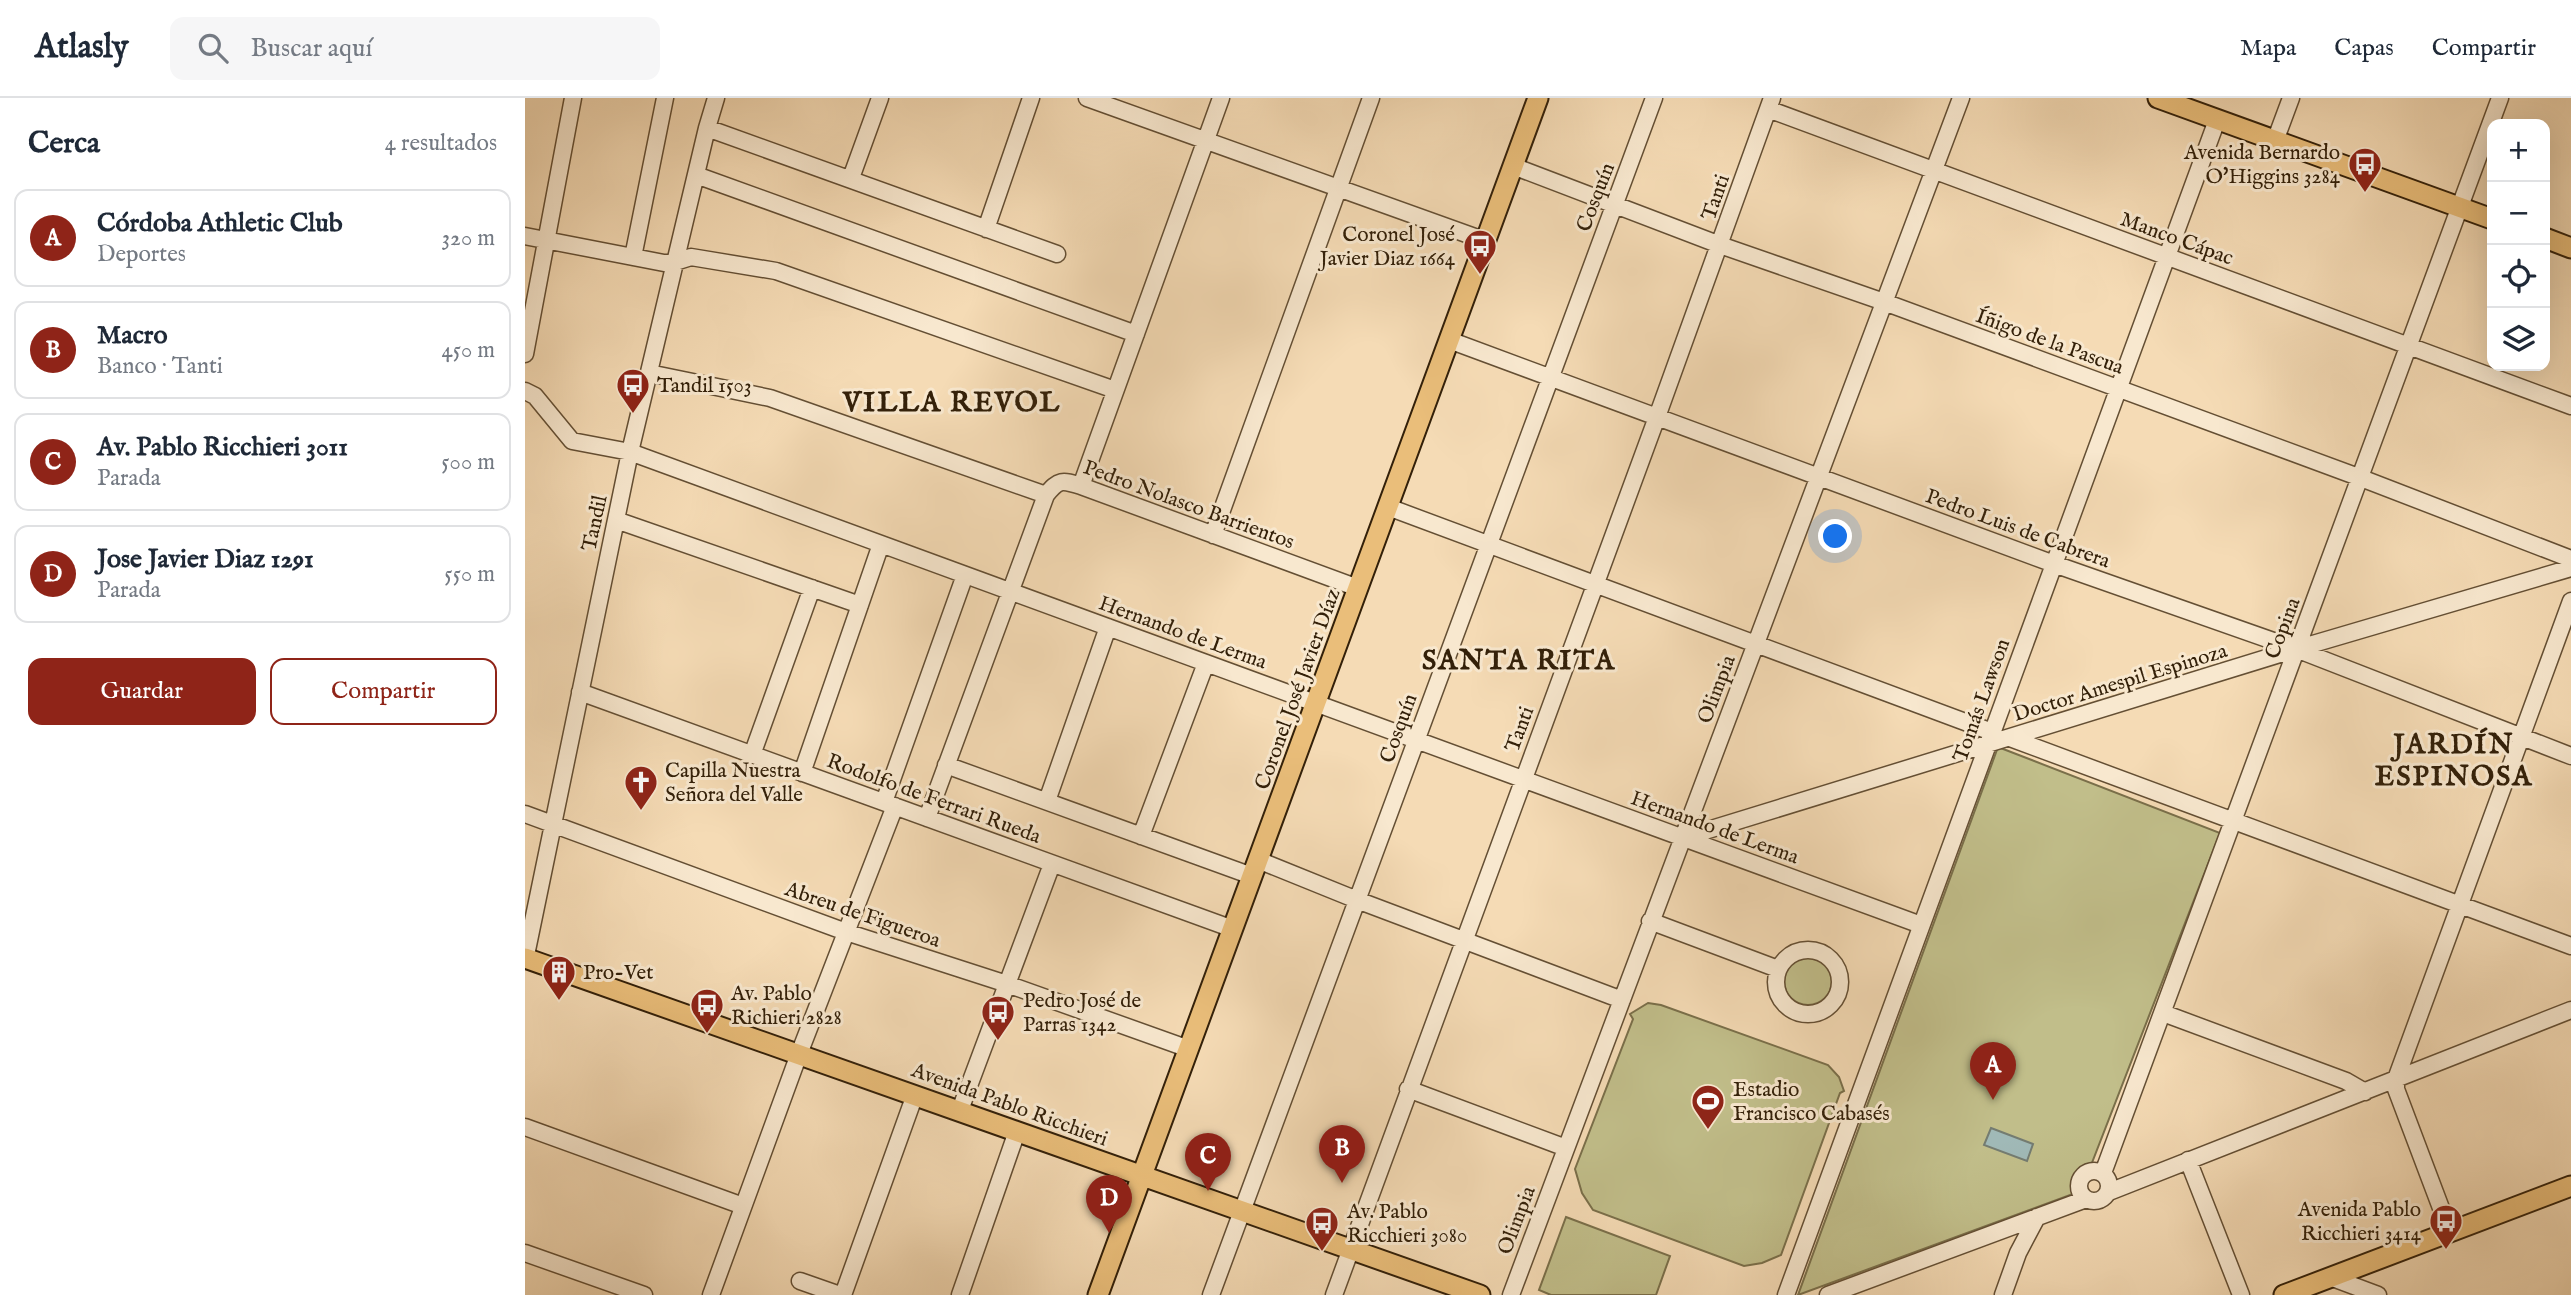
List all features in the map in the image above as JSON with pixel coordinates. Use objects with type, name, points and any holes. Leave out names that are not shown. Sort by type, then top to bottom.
[{"type":"main road","name":"Coronel José Javier Díaz","points":[[1098,1295],[1538,98]]},
{"type":"main road","points":[[2158,98],[2487,217]]},
{"type":"main road","points":[[2550,240],[2571,248]]},
{"type":"main road","name":"Avenida Pablo Ricchieri","points":[[525,958],[1014,1140],[1141,1180],[1349,1253],[1480,1295]]},
{"type":"main road","name":"Avenida Pablo Ricchieri","points":[[525,966],[960,1110],[1141,1180]]},
{"type":"main road","points":[[2284,1295],[2571,1186]]},
{"type":"main road","name":"Avenida Pablo Ricchieri","points":[[1349,1253],[1454,1295]]},
{"type":"street","points":[[525,354],[573,98]]},
{"type":"street","points":[[633,257],[665,98]]},
{"type":"street","name":"Tandil","points":[[525,958],[630,452],[716,98]]},
{"type":"street","points":[[851,178],[880,98]]},
{"type":"street","points":[[986,229],[1031,98]]},
{"type":"street","points":[[1087,98],[1486,241]]},
{"type":"street","points":[[1081,486],[1221,98]]},
{"type":"street","points":[[1213,535],[1371,98]]},
{"type":"street","name":"Cosquín","points":[[1211,1295],[1654,98]]},
{"type":"street","name":"Olimpia","points":[[1511,1295],[1961,98]]},
{"type":"street","points":[[2275,141],[2291,98]]},
{"type":"street","name":"Copina","points":[[2103,1173],[2462,208],[2500,98]]},
{"type":"street","name":"Manco Cápac","points":[[1770,104],[1933,170],[2571,406]]},
{"type":"street","name":"Tanti","points":[[1334,1295],[1770,104]]},
{"type":"street","name":"Tomás Lawson","points":[[1786,1295],[2217,120]]},
{"type":"street","points":[[707,128],[1056,254]]},
{"type":"street","name":"Íñigo de la Pascua","points":[[1513,166],[1720,245],[1884,302],[2361,478],[2571,559]]},
{"type":"street","points":[[696,174],[1136,334]]},
{"type":"street","points":[[525,236],[663,263],[691,257],[776,271],[1115,390]]},
{"type":"street","name":"Pedro Luis de Cabrera","points":[[1449,340],[2054,564],[2296,649],[2571,756]]},
{"type":"street","points":[[649,373],[770,398],[1046,495],[927,818]]},
{"type":"street","name":"Hernando de Lerma","points":[[525,391],[535,396],[572,441],[630,452],[1921,925]]},
{"type":"street","name":"Pedro Nolasco Barrientos","points":[[1046,495],[1054,484],[1064,481],[1081,486],[1358,588]]},
{"type":"street","points":[[1388,507],[1756,643],[1989,738]]},
{"type":"street","points":[[616,520],[860,605]]},
{"type":"street","points":[[803,773],[881,544]]},
{"type":"street","name":"Doctor Amespil Espinoza","points":[[1682,838],[1989,738],[2010,738],[2296,649],[2571,568]]},
{"type":"street","points":[[711,1295],[846,932],[965,575]]},
{"type":"street","points":[[752,755],[811,588]]},
{"type":"street","points":[[2449,1232],[2396,1089],[2396,1079],[2571,601]]},
{"type":"street","points":[[1047,801],[1108,627]]},
{"type":"street","points":[[1141,836],[1206,663]]},
{"type":"street","name":"Rodolfo de Ferrari Rueda","points":[[580,692],[1233,929]]},
{"type":"street","points":[[2010,738],[2571,946]]},
{"type":"street","points":[[946,765],[1141,836],[1357,900],[1622,1000]]},
{"type":"street","name":"Abreu de Figueroa","points":[[525,814],[846,932],[1007,984],[1189,1049]]},
{"type":"street","points":[[960,1110],[1052,864]]},
{"type":"street","points":[[1650,921],[1778,969]]},
{"type":"street","points":[[1802,950],[1821,952],[1829,958],[1839,975],[1837,995],[1822,1011],[1800,1013],[1782,1000],[1777,990],[1778,969],[1792,954],[1802,950]]},
{"type":"street","points":[[1828,1295],[2086,1199],[2099,1201],[2109,1192],[2188,1160],[2571,1010]]},
{"type":"street","points":[[2163,1013],[2346,1081],[2365,1092]]},
{"type":"street","points":[[1408,1090],[1566,1148]]},
{"type":"street","points":[[800,1281],[841,1295],[912,1103]]},
{"type":"street","points":[[525,1127],[743,1206]]},
{"type":"street","points":[[960,1295],[1014,1140]]},
{"type":"street","points":[[2188,1160],[2241,1295]]},
{"type":"street","points":[[2086,1199],[2079,1186],[2082,1177],[2094,1170],[2103,1173],[2109,1181],[2109,1192]]},
{"type":"street","points":[[2003,1295],[2018,1253],[2036,1217]]},
{"type":"street","points":[[2011,1227],[2018,1253]]},
{"type":"street","points":[[525,1253],[644,1295]]},
{"type":"street","points":[[2330,1277],[2378,1295]]},
{"type":"shaded area","points":[[1998,747],[2220,833],[2081,1191],[1798,1295]]},
{"type":"shaded area","points":[[1808,957],[1817,958],[1825,964],[1831,972],[1831,990],[1825,998],[1817,1004],[1808,1005],[1799,1004],[1791,998],[1785,990],[1784,981],[1785,972],[1791,964],[1799,958]]},
{"type":"shaded area","name":"Estadio Francisco Cabasés","points":[[1648,1003],[1661,1005],[1828,1065],[1839,1077],[1844,1091],[1840,1093],[1781,1255],[1762,1263],[1744,1266],[1593,1210],[1582,1193],[1575,1169],[1633,1019],[1630,1014]]},
{"type":"shaded area","points":[[1566,1217],[1670,1256],[1656,1295],[1551,1295],[1539,1290]]},
{"type":"water","points":[[1991,1128],[2033,1144],[2027,1161],[1984,1145]]},
{"type":"place","name":"Avenida Bernardo O'Higgins 3284","points":[[2365,194]]},
{"type":"place","name":"Coronel José Javier Diaz 1664","points":[[1480,276]]},
{"type":"place","name":"Tandil 1503","points":[[633,415]]},
{"type":"place","name":"Capilla Nuestra Señora del Valle","points":[[641,812]]},
{"type":"place","name":"Pro-Vet","points":[[559,1002]]},
{"type":"place","name":"Av. Pablo Richieri 2828","points":[[707,1035]]},
{"type":"place","name":"Pedro José de Parras 1342","points":[[998,1042]]},
{"type":"place","name":"Córdoba Athletic Club","points":[[1993,1100]]},
{"type":"place","name":"Estadio Francisco Cabasés","points":[[1708,1131]]},
{"type":"place","name":"Macro","points":[[1342,1183]]},
{"type":"place","name":"Av. Pablo Ricchieri 3011","points":[[1208,1191]]},
{"type":"place","name":"Jose Javier Diaz 1291","points":[[1109,1233]]},
{"type":"place","name":"Avenida Pablo Ricchieri 3414","points":[[2446,1251]]},
{"type":"place","name":"Av. Pablo Ricchieri 3080","points":[[1322,1253]]},
{"type":"district","name":"VILLA REVOL","points":[[952,401]]},
{"type":"district","name":"SANTA RITA","points":[[1519,659]]},
{"type":"district","name":"JARDÍN ESPINOSA","points":[[2454,759]]}]
